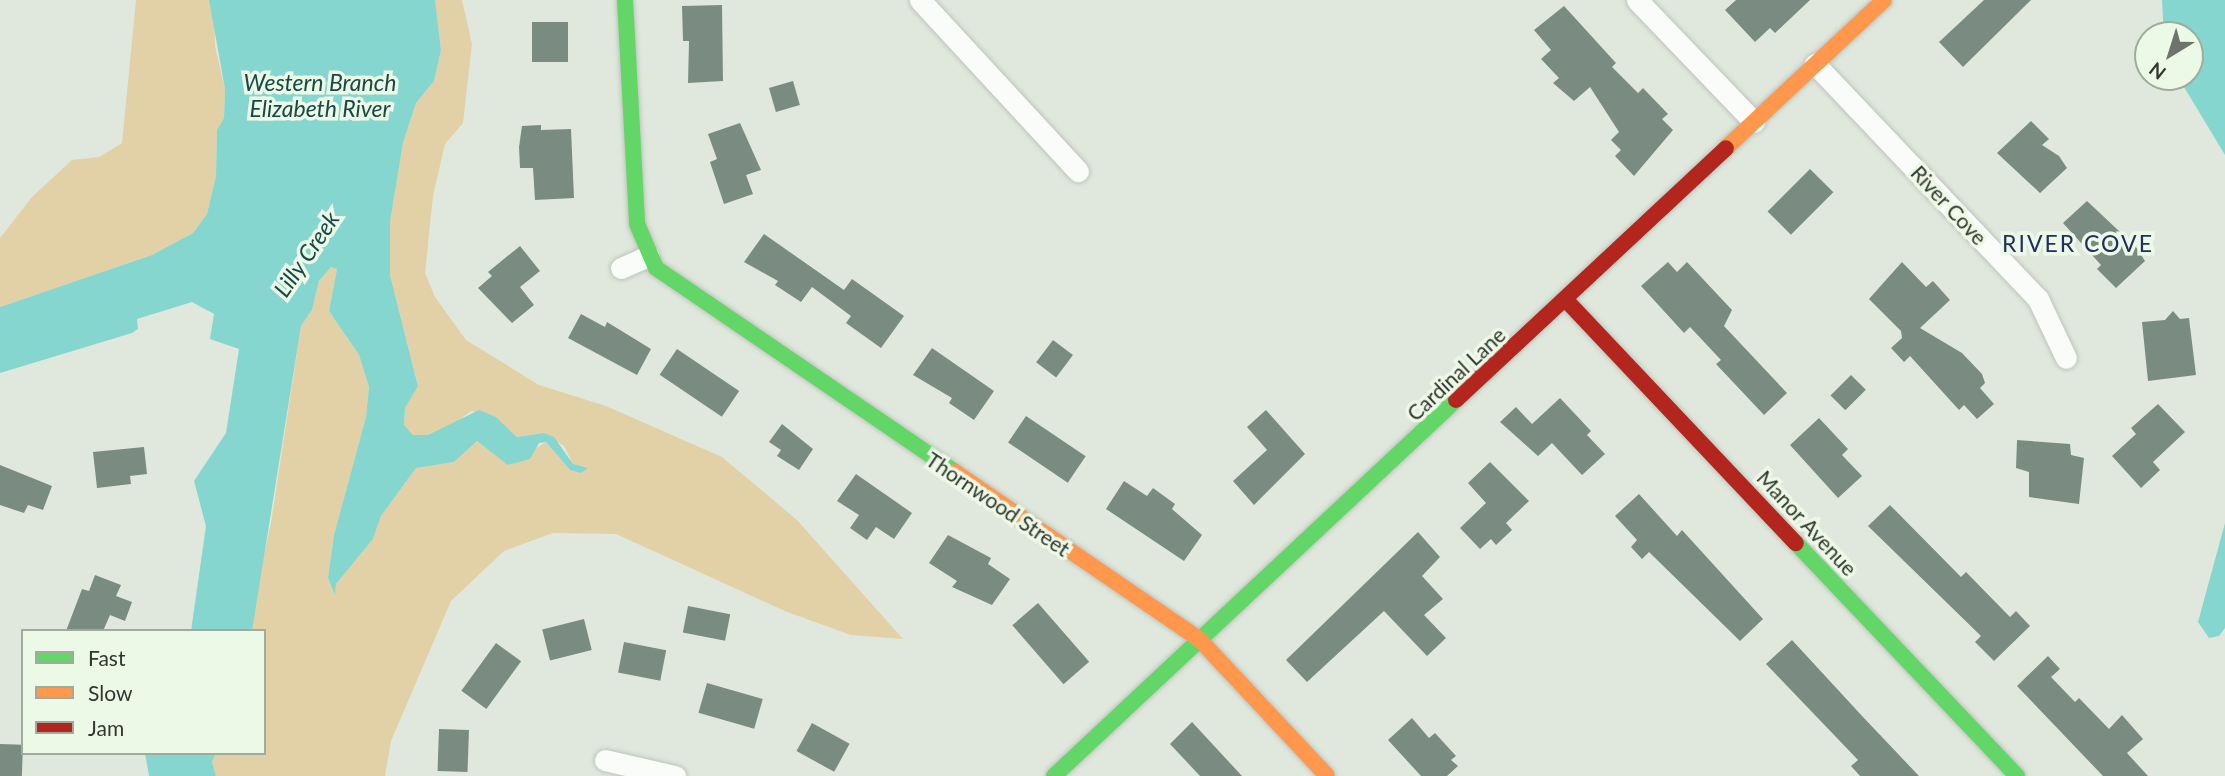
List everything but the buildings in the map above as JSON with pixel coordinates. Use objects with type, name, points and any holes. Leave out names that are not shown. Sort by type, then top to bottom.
[{"type":"street","name":"Thornwood Street","points":[[625,0],[637,224],[648,256],[676,284],[1199,639],[1327,776]]},
{"type":"street","points":[[920,0],[1078,171]]},
{"type":"street","points":[[1637,0],[1754,122]]},
{"type":"street","name":"Cardinal Lane","points":[[1054,776],[1884,0]]},
{"type":"street","name":"River Cove","points":[[1815,64],[2038,299],[2066,358]]},
{"type":"street","points":[[621,268],[648,256]]},
{"type":"street","name":"Manor Avenue","points":[[1565,299],[2017,776]]},
{"type":"street","points":[[605,760],[675,776]]},
{"type":"shaded area","points":[[136,0],[209,0],[214,13],[215,46],[225,89],[224,118],[217,130],[216,176],[207,214],[193,233],[152,255],[0,307],[0,238],[32,197],[72,160],[99,157],[122,143]]},
{"type":"shaded area","points":[[435,0],[462,0],[472,44],[463,123],[445,144],[433,196],[425,273],[435,297],[466,340],[539,385],[606,406],[722,457],[797,520],[903,639],[851,635],[787,612],[616,534],[553,533],[504,551],[451,601],[391,741],[385,776],[216,776],[212,762],[215,755],[266,755],[266,629],[252,629],[254,600],[271,523],[301,326],[312,310],[319,281],[331,267],[337,269],[329,311],[359,355],[369,387],[366,417],[334,535],[328,578],[335,593],[336,584],[373,539],[381,516],[416,468],[454,462],[477,441],[509,465],[546,442],[570,470],[587,468],[573,464],[564,446],[544,433],[517,437],[496,417],[471,411],[446,430],[428,435],[413,436],[404,425],[405,408],[418,385],[390,275],[390,222],[403,143],[416,103],[434,81],[441,50]]},
{"type":"water","name":"Western Branch Elizabeth River","points":[[209,0],[435,0],[441,50],[434,81],[416,103],[403,143],[390,222],[390,275],[418,386],[405,408],[404,425],[413,435],[428,435],[479,410],[496,417],[517,437],[544,433],[554,437],[573,464],[588,468],[581,473],[570,470],[546,442],[539,443],[530,459],[508,465],[477,441],[454,462],[416,468],[381,516],[373,539],[336,584],[335,595],[328,578],[334,535],[366,417],[369,387],[359,355],[329,311],[337,269],[331,267],[319,281],[312,310],[301,326],[252,629],[191,629],[206,526],[194,481],[226,433],[239,349],[210,339],[214,314],[192,302],[137,319],[138,329],[132,333],[0,373],[0,307],[152,255],[193,233],[207,214],[216,176],[217,130],[224,118],[225,89]]},
{"type":"water","points":[[2162,0],[2225,0],[2225,155],[2186,91],[2204,91],[2204,21],[2163,21]]},
{"type":"water","points":[[2225,523],[2225,628],[2219,636],[2209,638],[2198,622]]},
{"type":"water","points":[[145,755],[215,755],[212,762],[216,776],[149,776]]},
{"type":"traffic: fast","points":[[625,0],[637,224],[656,268],[955,472]]},
{"type":"traffic: fast","points":[[1054,776],[1456,400]]},
{"type":"traffic: fast","points":[[1796,543],[2017,776]]},
{"type":"traffic: slow","points":[[1726,148],[1884,0]]},
{"type":"traffic: slow","points":[[955,472],[1199,639],[1327,776]]},
{"type":"traffic: jam","points":[[1456,400],[1726,148]]},
{"type":"traffic: jam","points":[[1565,299],[1796,543]]},
{"type":"district","name":"RIVER COVE","points":[[2078,243]]},
{"type":"water label","name":"Lilly Creek","points":[[306,254]]}]
